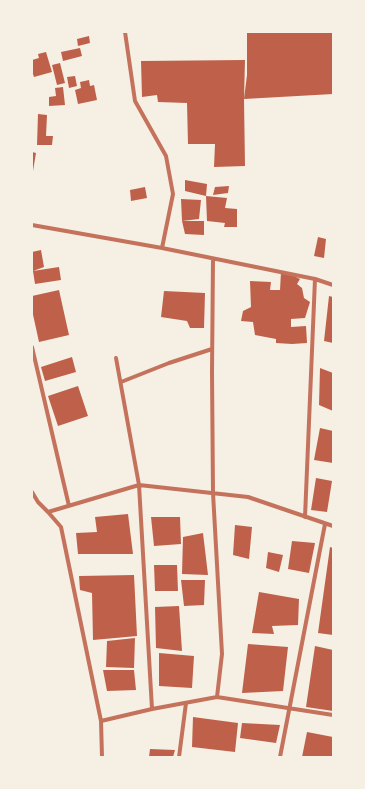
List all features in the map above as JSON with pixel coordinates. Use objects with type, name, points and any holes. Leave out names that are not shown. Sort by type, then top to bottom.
[{"type":"street","points":[[125,32],[135,101],[166,156],[173,194],[162,248]]},
{"type":"street","points":[[32,225],[162,248],[315,279],[333,285]]},
{"type":"street","points":[[213,259],[213,493],[222,654],[217,698]]},
{"type":"street","points":[[305,517],[315,279]]},
{"type":"street","points":[[32,347],[69,506]]},
{"type":"street","points":[[121,382],[169,362],[212,349]]},
{"type":"street","points":[[116,358],[139,485],[152,709]]},
{"type":"street","points":[[48,512],[139,485],[248,497],[333,526]]},
{"type":"street","points":[[32,492],[38,502],[61,527],[100,721],[102,757]]},
{"type":"street","points":[[32,504],[38,502]]},
{"type":"street","points":[[280,757],[325,524]]},
{"type":"street","points":[[100,721],[186,702],[217,698],[333,715]]},
{"type":"street","points":[[179,757],[186,702]]},
{"type":"building","points":[[247,32],[333,32],[333,94],[244,99],[247,75]]},
{"type":"building","points":[[89,36],[90,43],[78,46],[77,39]]},
{"type":"building","points":[[80,48],[82,56],[63,61],[61,52]]},
{"type":"building","points":[[46,52],[52,72],[34,77],[32,71],[32,60],[39,58],[38,54]]},
{"type":"building","points":[[245,60],[245,166],[214,167],[215,144],[188,144],[187,103],[158,102],[157,95],[142,97],[141,61]]},
{"type":"building","points":[[60,63],[65,83],[57,85],[52,65]]},
{"type":"building","points":[[75,76],[77,86],[69,88],[67,77]]},
{"type":"building","points":[[89,80],[90,86],[94,85],[97,100],[78,104],[75,90],[81,88],[80,82]]},
{"type":"building","points":[[63,87],[65,105],[49,106],[49,97],[56,96],[55,88]]},
{"type":"building","points":[[38,114],[47,115],[46,136],[53,136],[52,145],[37,145]]},
{"type":"building","points":[[32,152],[36,153],[33,171],[32,171]]},
{"type":"building","points":[[185,180],[207,184],[206,196],[185,191]]},
{"type":"building","points":[[229,186],[228,193],[213,195],[215,187]]},
{"type":"building","points":[[145,187],[147,198],[131,201],[130,190]]},
{"type":"building","points":[[206,196],[227,198],[225,208],[237,209],[237,227],[224,227],[225,223],[207,221]]},
{"type":"building","points":[[181,199],[201,200],[199,219],[182,221]]},
{"type":"building","points":[[182,221],[204,221],[204,235],[185,234]]},
{"type":"building","points":[[318,237],[326,239],[324,258],[314,256]]},
{"type":"building","points":[[41,250],[44,267],[33,271],[32,252]]},
{"type":"building","points":[[59,267],[61,280],[35,284],[33,271]]},
{"type":"building","points":[[281,272],[300,279],[297,284],[302,288],[304,298],[310,302],[305,318],[291,319],[291,327],[306,326],[307,343],[276,343],[276,339],[255,335],[253,322],[241,321],[243,311],[251,307],[250,281],[271,282],[270,290],[280,290]]},
{"type":"building","points":[[59,290],[69,335],[39,342],[32,310],[32,296]]},
{"type":"building","points":[[164,291],[205,293],[204,328],[190,328],[187,321],[161,317]]},
{"type":"building","points":[[329,296],[333,297],[333,343],[324,341]]},
{"type":"building","points":[[72,357],[76,372],[45,381],[41,367]]},
{"type":"building","points":[[320,368],[333,373],[333,411],[319,405]]},
{"type":"building","points":[[78,386],[88,416],[58,426],[48,396]]},
{"type":"building","points":[[320,428],[333,431],[333,463],[314,460]]},
{"type":"building","points":[[316,478],[332,481],[327,512],[311,510]]},
{"type":"building","points":[[128,514],[133,554],[78,554],[76,533],[97,532],[95,517]]},
{"type":"building","points":[[151,517],[180,517],[181,544],[154,546]]},
{"type":"building","points":[[235,525],[252,527],[249,559],[233,555]]},
{"type":"building","points":[[203,533],[208,575],[182,574],[183,537]]},
{"type":"building","points":[[292,541],[315,543],[309,573],[288,569]]},
{"type":"building","points":[[330,547],[333,548],[333,635],[318,633]]},
{"type":"building","points":[[268,552],[283,555],[279,572],[266,568]]},
{"type":"building","points":[[154,565],[177,565],[178,591],[155,591]]},
{"type":"building","points":[[134,575],[137,636],[93,640],[92,593],[80,590],[79,576]]},
{"type":"building","points":[[181,580],[205,580],[204,605],[184,606]]},
{"type":"building","points":[[259,592],[299,599],[298,625],[272,626],[274,634],[252,633]]},
{"type":"building","points":[[179,606],[182,651],[156,648],[155,607]]},
{"type":"building","points":[[135,638],[134,668],[106,667],[107,641]]},
{"type":"building","points":[[248,644],[288,647],[283,691],[242,693]]},
{"type":"building","points":[[315,646],[333,650],[333,711],[306,707]]},
{"type":"building","points":[[159,653],[194,656],[192,688],[159,686]]},
{"type":"building","points":[[103,670],[134,670],[136,690],[107,691]]},
{"type":"building","points":[[193,717],[238,723],[235,752],[192,747]]},
{"type":"building","points":[[242,723],[280,725],[276,743],[240,738]]},
{"type":"building","points":[[307,732],[333,737],[333,757],[302,757]]},
{"type":"building","points":[[150,749],[175,750],[173,757],[149,757]]}]
